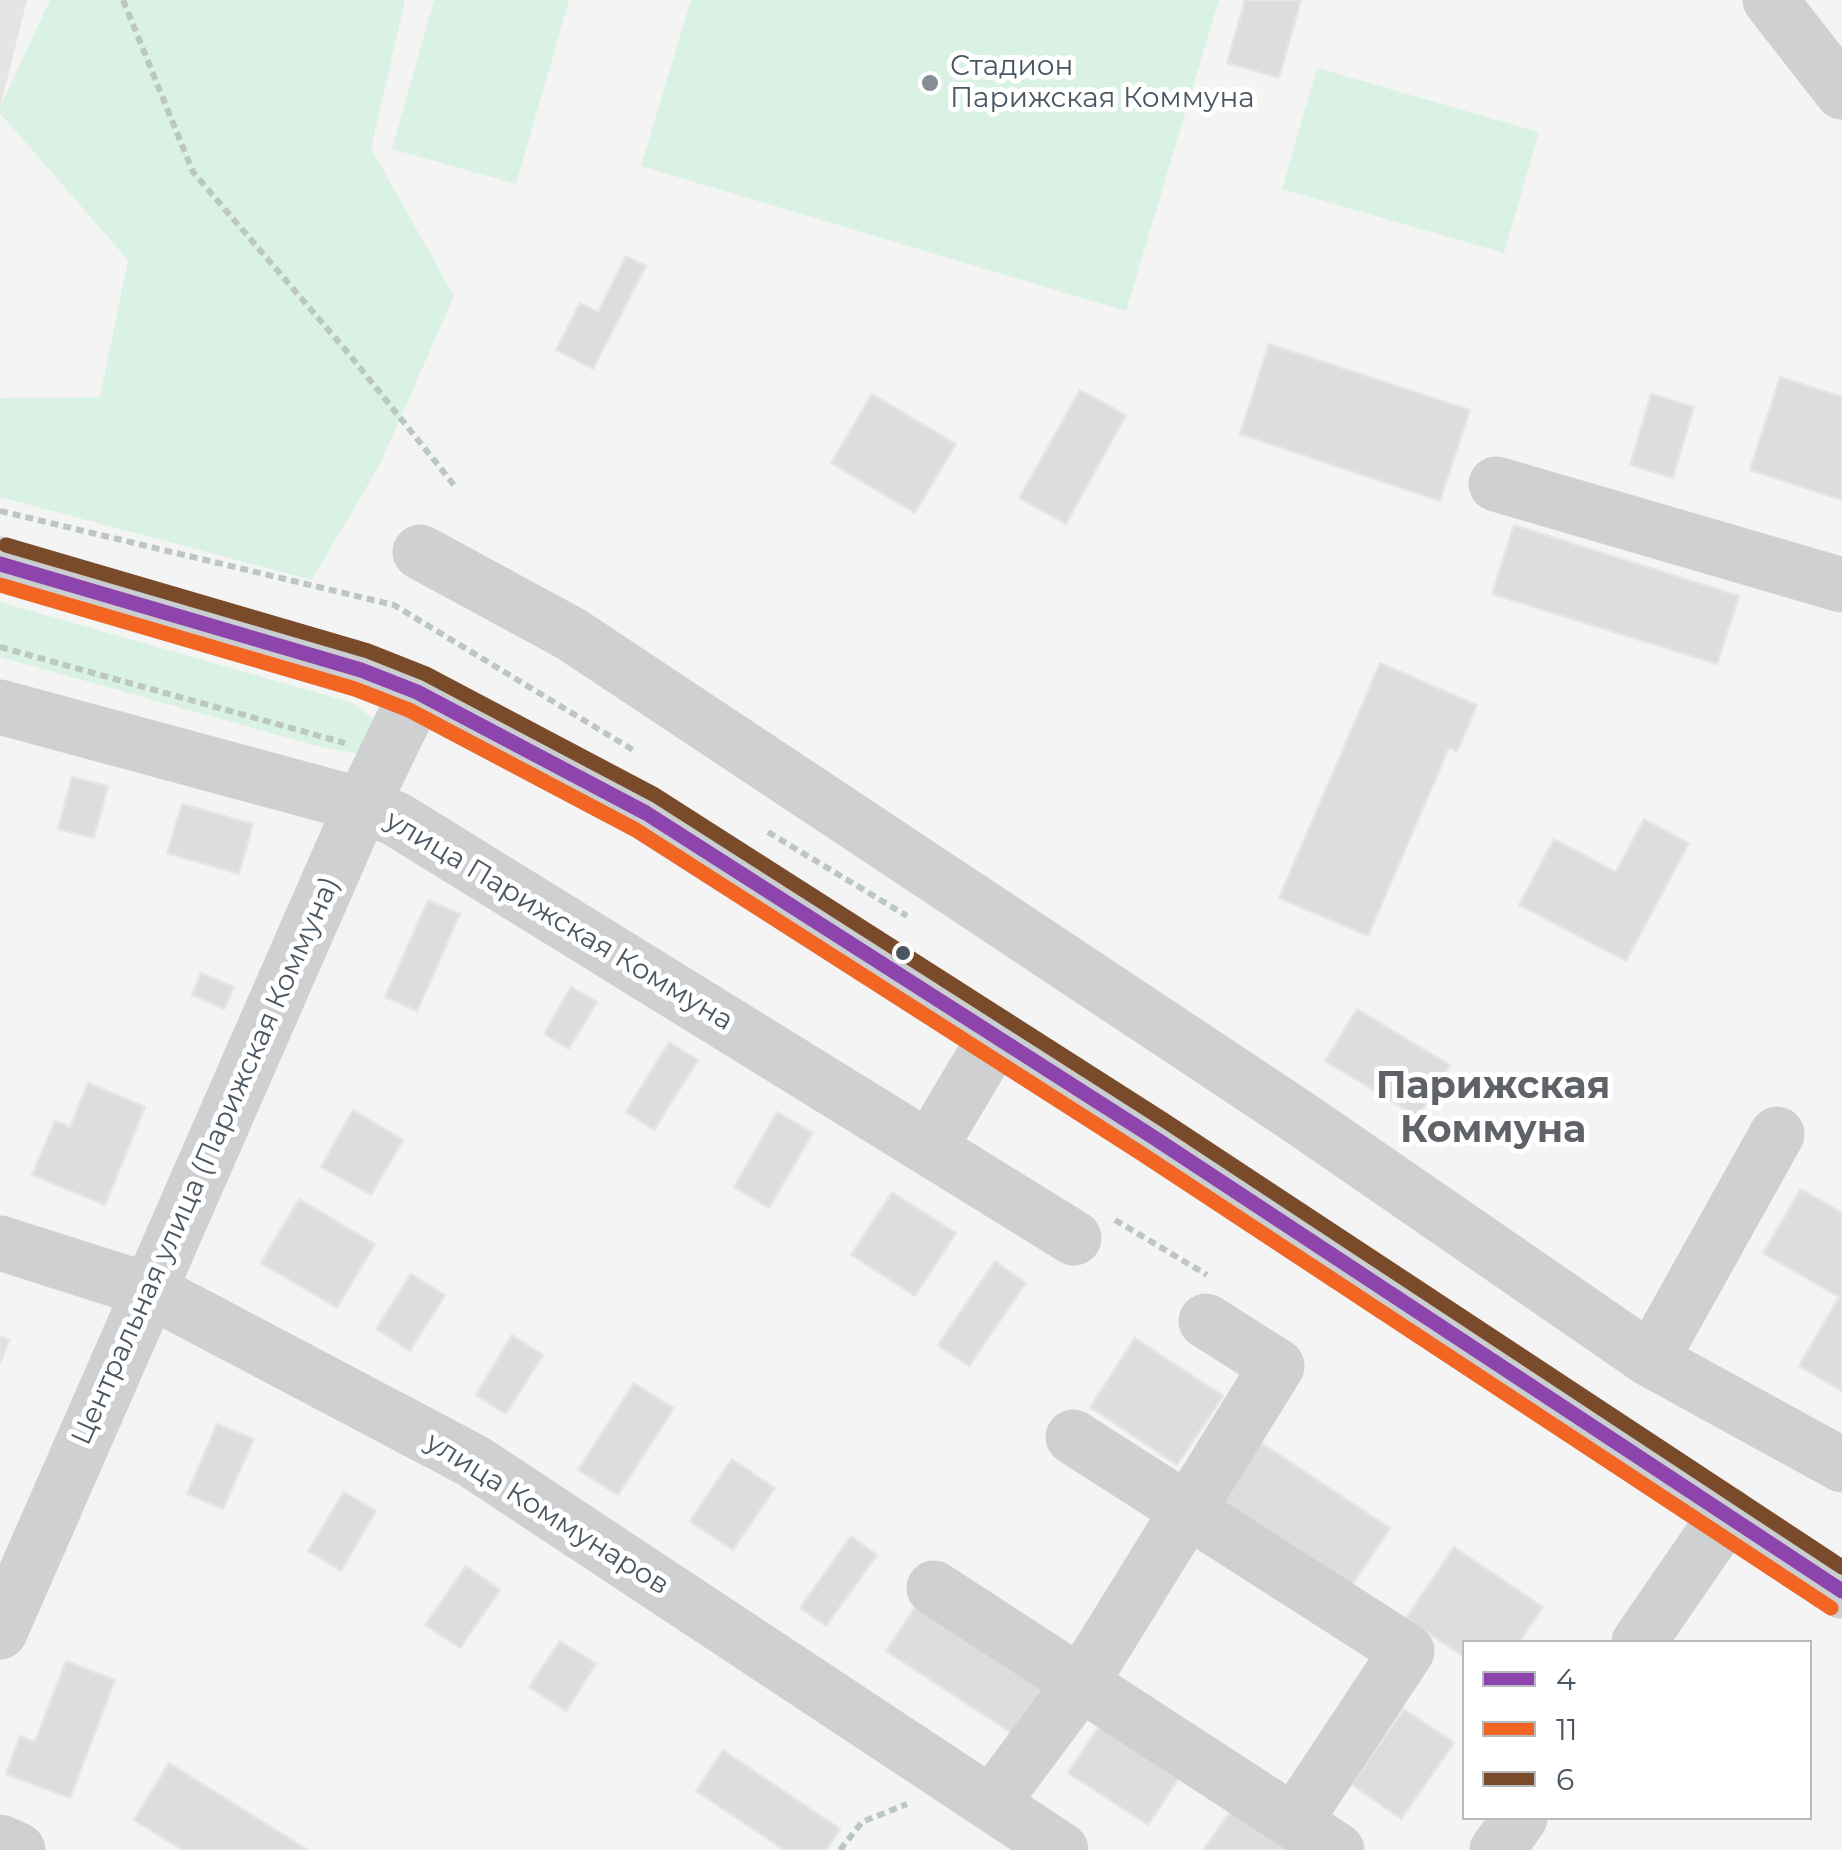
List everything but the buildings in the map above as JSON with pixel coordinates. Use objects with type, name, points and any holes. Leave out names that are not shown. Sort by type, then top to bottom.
[{"type":"main road","points":[[0,564],[362,670],[417,692],[646,812],[996,1036],[1842,1590]]},
{"type":"street","points":[[1770,0],[1842,92]]},
{"type":"street","points":[[1496,484],[1842,584]]},
{"type":"street","points":[[420,552],[571,634],[1297,1116],[1652,1360],[1842,1465]]},
{"type":"street","name":"Центральная улица (Парижская Коммуна)","points":[[0,1632],[362,805],[417,692]]},
{"type":"street","name":"улица Парижская Коммуна","points":[[0,707],[362,805],[426,836],[1074,1238]]},
{"type":"street","points":[[930,1147],[996,1036]]},
{"type":"street","points":[[1652,1360],[1778,1134]]},
{"type":"street","name":"улица Коммунаров","points":[[0,1244],[150,1291],[473,1461],[1061,1850]]},
{"type":"street","points":[[975,1793],[1081,1683],[1278,1366],[1206,1321]]},
{"type":"street","points":[[934,1588],[1315,1836],[1407,1651],[1073,1437]]},
{"type":"street","points":[[1640,1640],[1726,1514]]},
{"type":"street","points":[[1497,1850],[1519,1820]]},
{"type":"street","points":[[0,1842],[18,1850]]},
{"type":"path","points":[[123,0],[193,172],[454,485]]},
{"type":"path","points":[[0,648],[385,754]]},
{"type":"path","points":[[840,1850],[862,1822],[975,1793]]},
{"type":"shaded area","points":[[0,0],[27,0],[0,108]]},
{"type":"green space","points":[[50,0],[405,0],[371,148],[454,296],[380,464],[312,580],[0,497],[0,398],[100,397],[128,260],[0,113]]},
{"type":"green space","points":[[434,0],[569,0],[516,184],[392,149]]},
{"type":"green space","name":"Стадион Парижская Коммуна","points":[[691,0],[1219,0],[1126,311],[641,166]]},
{"type":"green space","points":[[1317,68],[1539,132],[1504,253],[1282,189]]},
{"type":"green space","points":[[0,602],[353,703],[375,721],[359,754],[317,746],[0,657]]},
{"type":"transit line","name":"6","points":[[6,545],[368,651],[426,674],[655,795],[1164,1120],[1842,1567]]},
{"type":"transit line","name":"4","points":[[0,564],[361,670],[417,692],[646,813],[1153,1137],[1842,1591]]},
{"type":"transit line","name":"11","points":[[0,585],[355,689],[409,710],[636,830],[1142,1154],[1831,1608]]},
{"type":"place","name":"Стадион Парижская Коммуна","points":[[930,83]]},
{"type":"district","name":"Парижская Коммуна","points":[[1493,1109]]}]
